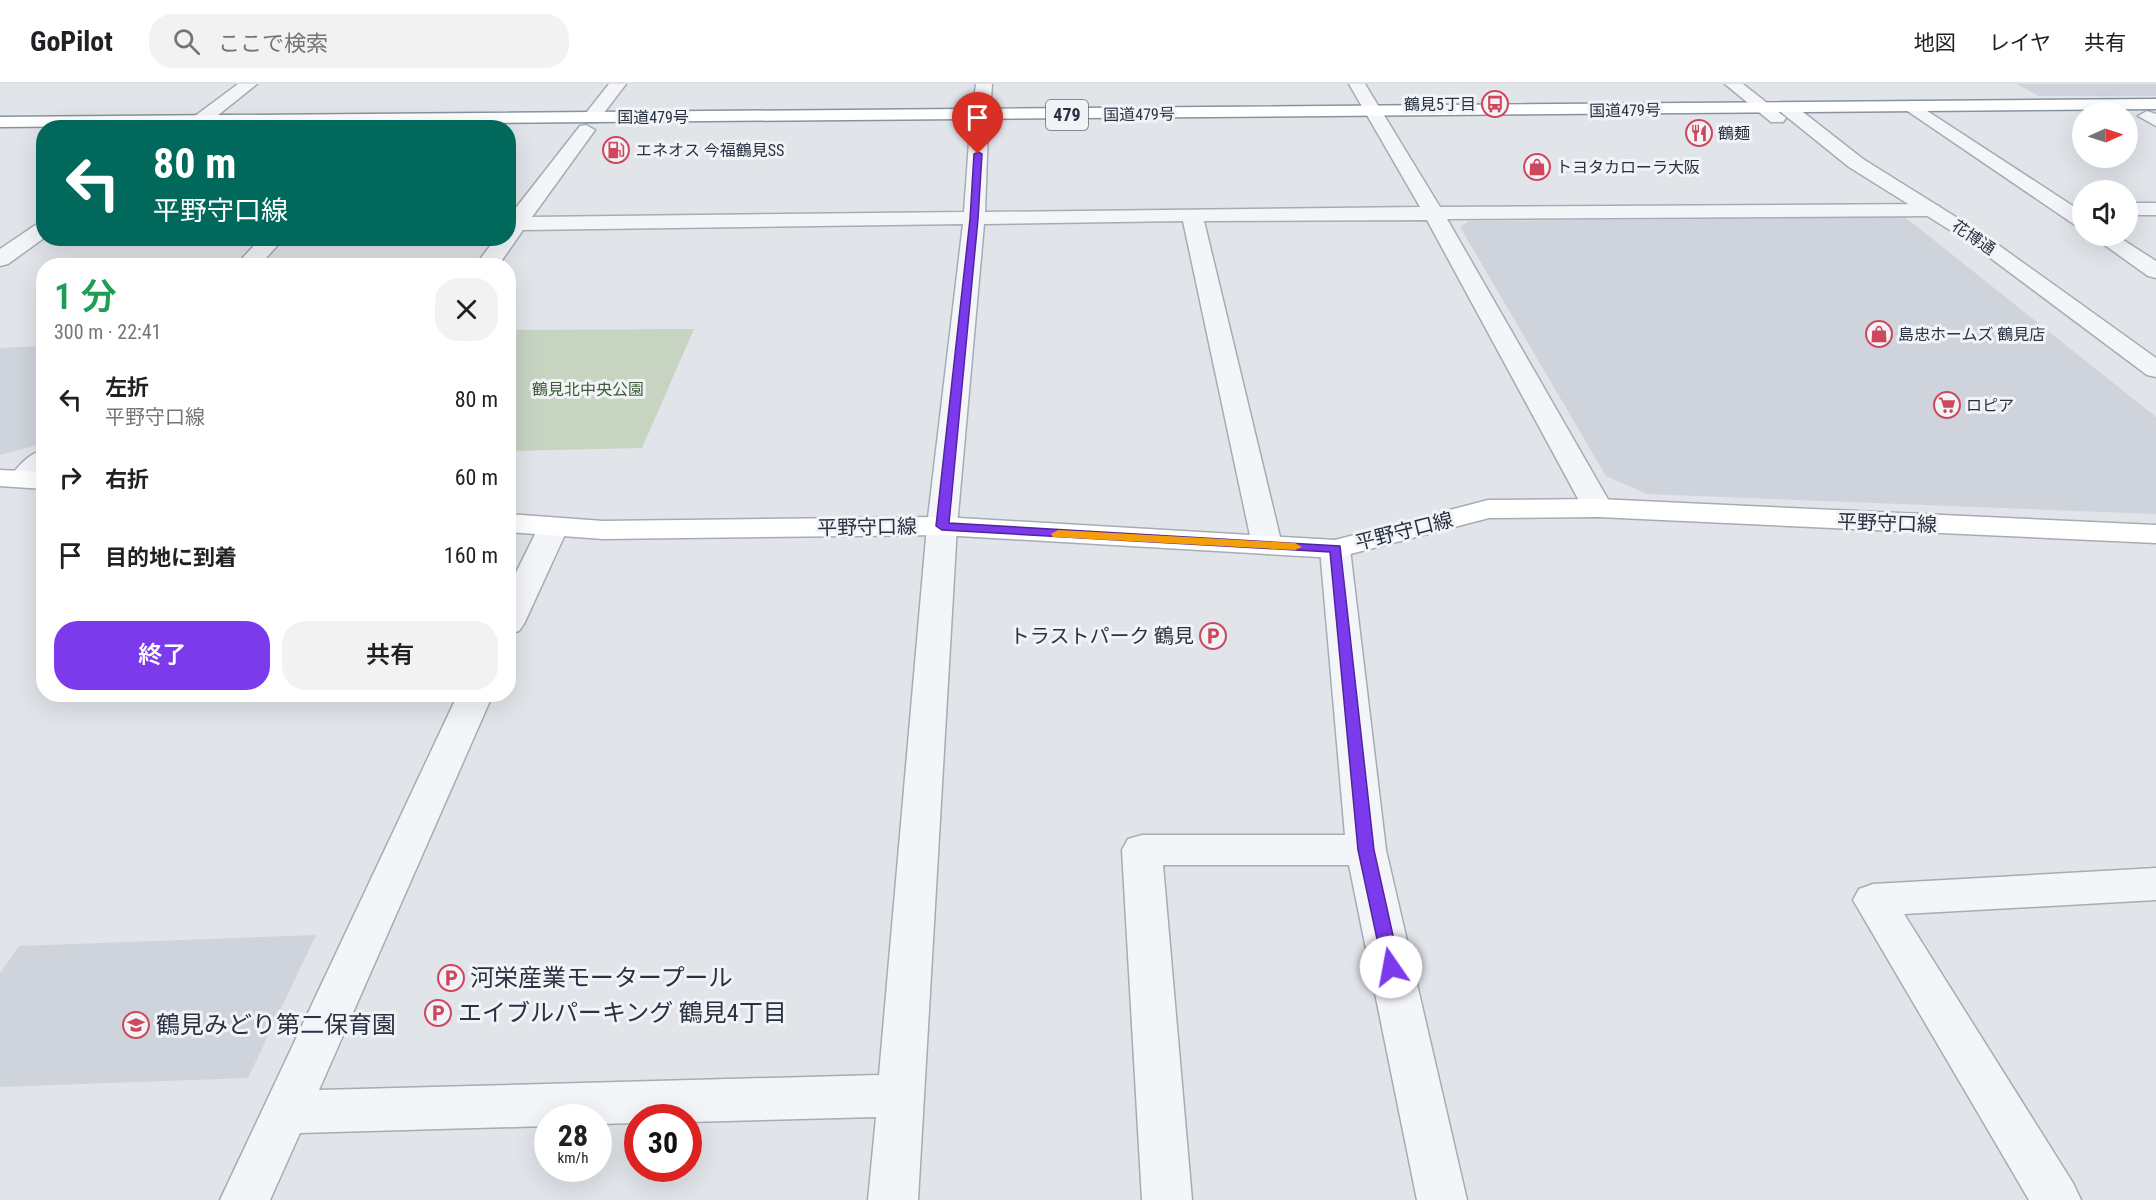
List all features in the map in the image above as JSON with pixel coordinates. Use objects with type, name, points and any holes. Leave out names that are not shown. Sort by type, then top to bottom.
[{"type":"main road","name":"国道479号","points":[[1782,114],[1912,106],[2072,109]]},
{"type":"main road","name":"国道479号","points":[[2138,111],[2154,114]]},
{"type":"main road","name":"国道479号","points":[[516,123],[980,122],[1782,114],[1929,117],[2072,116]]},
{"type":"main road","name":"国道479号","points":[[0,122],[36,122]]},
{"type":"main road","name":"国道479号","points":[[516,129],[588,124]]},
{"type":"main road","points":[[0,133],[36,132]]},
{"type":"main road","name":"平野守口線","points":[[516,524],[603,530],[942,526],[1335,549],[1488,509],[1598,508],[1725,516],[2156,534]]},
{"type":"street","points":[[201,120],[249,84]]},
{"type":"street","points":[[516,223],[618,84]]},
{"type":"street","points":[[893,1200],[942,526],[974,219],[984,84]]},
{"type":"street","points":[[1357,84],[1434,214],[1598,508]]},
{"type":"street","name":"花博通","points":[[1733,84],[1932,210],[2050,290],[2156,370]]},
{"type":"street","points":[[1912,106],[2072,208]]},
{"type":"street","points":[[2138,209],[2156,208]]},
{"type":"street","points":[[516,231],[1192,215],[1932,210]]},
{"type":"street","points":[[1192,215],[1267,545]]},
{"type":"street","points":[[11,228],[36,228]]},
{"type":"street","points":[[0,259],[36,234]]},
{"type":"street","points":[[254,258],[266,246]]},
{"type":"street","points":[[2118,246],[2156,271]]},
{"type":"street","points":[[22,479],[36,466]]},
{"type":"street","points":[[516,607],[553,528]]},
{"type":"street","points":[[1335,549],[1366,850],[1442,1200]]},
{"type":"street","points":[[245,1200],[472,702]]},
{"type":"street","points":[[1167,1200],[1142,850],[1366,850]]},
{"type":"street","points":[[2056,1200],[1873,900],[2156,884]]},
{"type":"street","points":[[285,1112],[900,1095]]},
{"type":"shaded area","points":[[2016,84],[2156,84],[2156,96],[2039,96]]},
{"type":"shaded area","points":[[1905,217],[2156,417],[2156,514],[1647,494],[1606,476],[1460,227],[1469,221]]},
{"type":"shaded area","points":[[36,346],[36,446],[0,455],[0,348]]},
{"type":"shaded area","name":"鶴見みどり第二保育園","points":[[316,935],[248,1078],[0,1087],[0,973],[19,946]]},
{"type":"green space","name":"鶴見北中央公園","points":[[694,329],[642,448],[516,451],[516,330]]},
{"type":"slow traffic","points":[[1058,534],[1295,547]]},
{"type":"place","name":"鶴見5丁目","points":[[1495,104]]},
{"type":"place","name":"鶴麺","points":[[1699,133]]},
{"type":"place","name":"エネオス 今福鶴見SS","points":[[616,150]]},
{"type":"place","name":"トヨタカローラ大阪","points":[[1537,167]]},
{"type":"place","name":"島忠ホームズ 鶴見店","points":[[1879,334]]},
{"type":"place","name":"ロピア","points":[[1947,405]]},
{"type":"place","name":"トラストパーク 鶴見","points":[[1213,636]]},
{"type":"place","name":"河栄産業モータープール","points":[[451,978]]},
{"type":"place","name":"エイブルパーキング 鶴見4丁目","points":[[438,1013]]},
{"type":"place","name":"鶴見みどり第二保育園","points":[[136,1025]]},
{"type":"route","points":[[978,154],[974,219],[942,526],[1009,532],[1335,549],[1366,850],[1391,967]]}]
